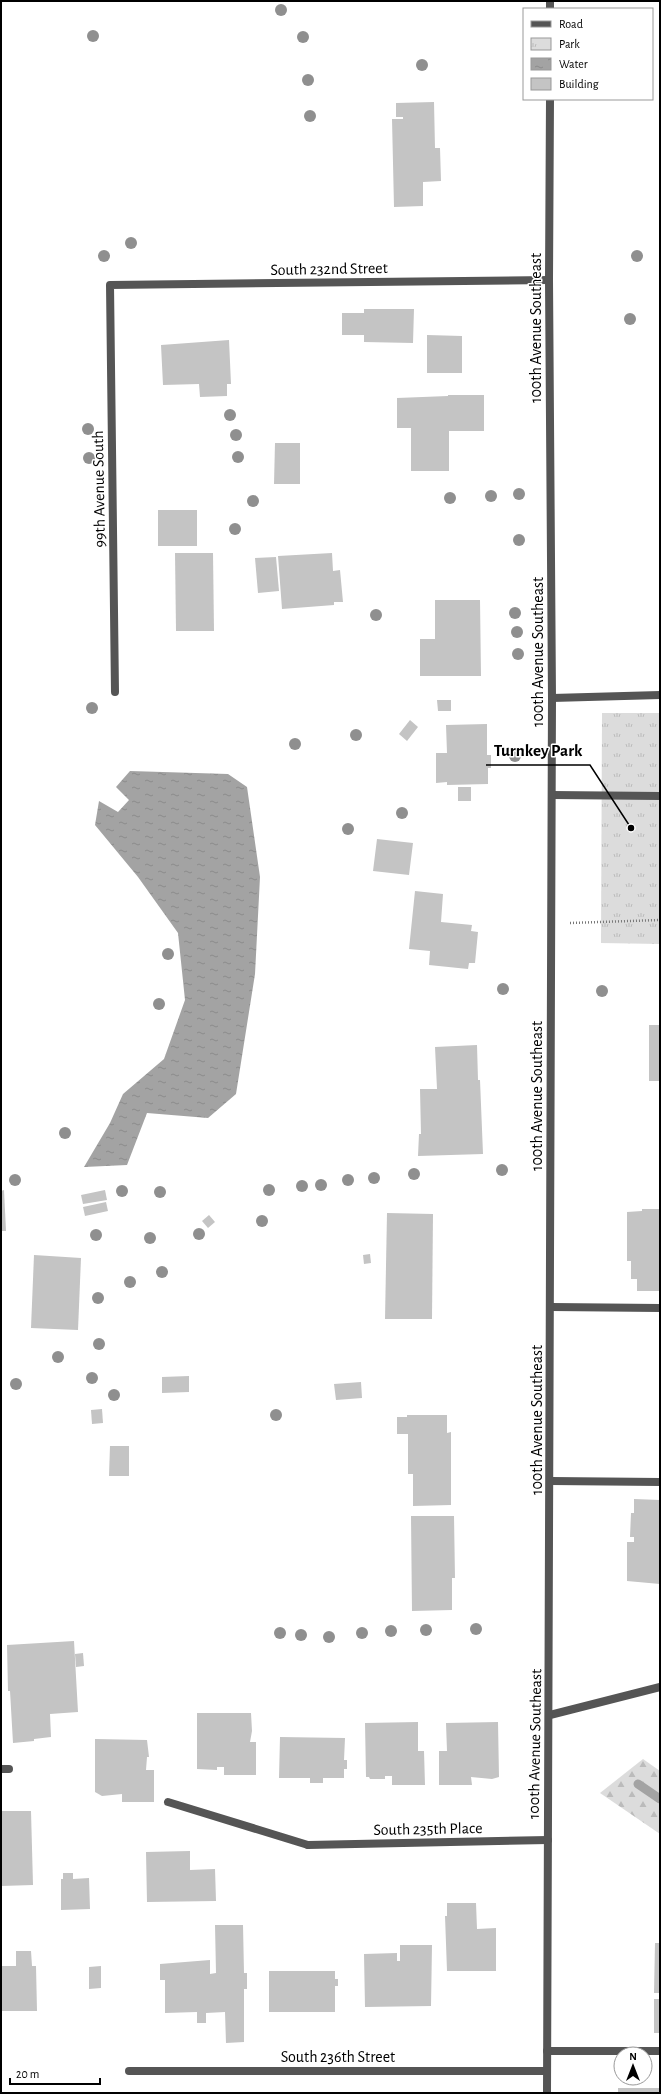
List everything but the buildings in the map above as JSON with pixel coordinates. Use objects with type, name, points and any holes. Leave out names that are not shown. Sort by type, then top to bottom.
[{"type":"street","name":"100th Avenue Southeast","points":[[547,2093],[551,1481],[552,923],[549,280],[550,100]]},
{"type":"street","name":"South 232nd Street","points":[[110,285],[549,280]]},
{"type":"street","name":"99th Avenue South","points":[[110,285],[115,692]]},
{"type":"street","points":[[552,698],[660,695]]},
{"type":"street","points":[[552,795],[660,796]]},
{"type":"street","points":[[551,1307],[660,1308]]},
{"type":"street","points":[[551,1481],[660,1482]]},
{"type":"street","points":[[550,1714],[660,1687]]},
{"type":"street","name":"South 235th Place","points":[[168,1802],[308,1845],[548,1840]]},
{"type":"street","points":[[547,2051],[660,2051]]},
{"type":"street","name":"South 236th Street","points":[[129,2071],[547,2071]]},
{"type":"path","points":[[552,923],[660,920]]},
{"type":"green space","points":[[602,713],[660,713],[660,944],[601,943]]},
{"type":"green space","points":[[643,1759],[660,1771],[660,1834],[600,1793]]},
{"type":"water","points":[[130,771],[228,774],[247,787],[260,877],[255,974],[236,1094],[208,1118],[147,1113],[127,1165],[84,1167],[110,1123],[123,1094],[164,1059],[185,1000],[178,933],[138,877],[95,825],[99,801],[118,812],[129,800],[116,787]]},
{"type":"waterway","points":[[638,1784],[660,1799]]},
{"type":"place","name":"Turnkey Park","points":[[631,828]]}]
